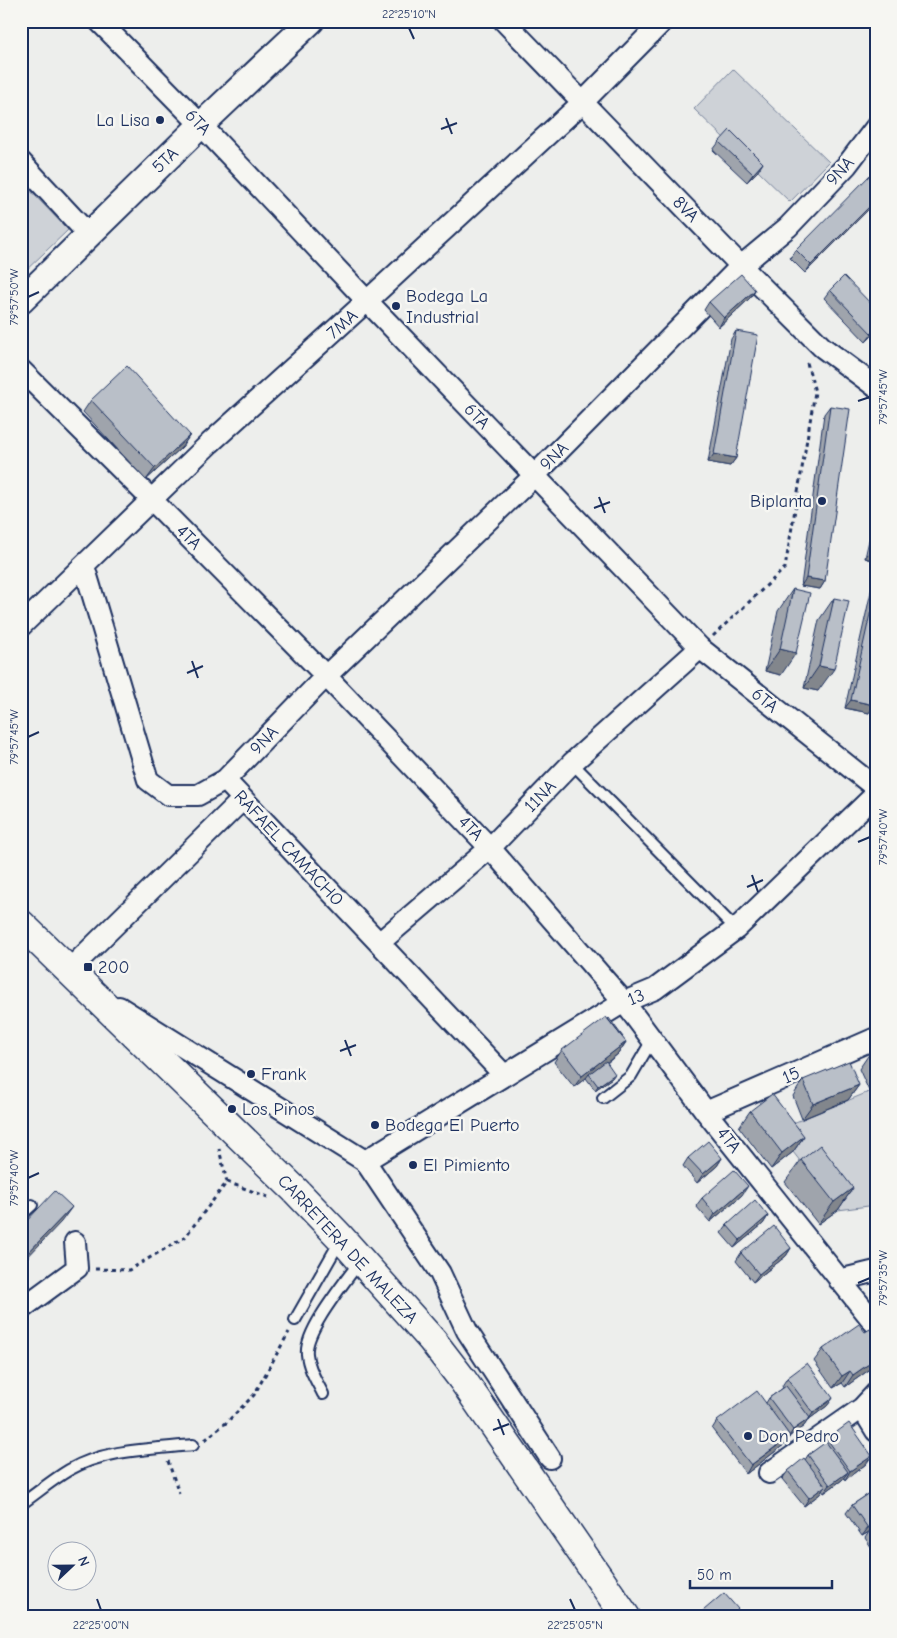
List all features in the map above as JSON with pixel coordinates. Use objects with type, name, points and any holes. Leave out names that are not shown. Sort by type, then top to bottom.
[{"type":"main road","name":"CARRETERA DE MALEZA","points":[[21,924],[295,1190],[341,1238],[432,1340],[462,1379],[626,1617]]},
{"type":"street","name":"6TA","points":[[99,21],[202,125],[367,301],[700,648],[876,788]]},
{"type":"street","name":"5TA","points":[[21,301],[311,21]]},
{"type":"street","name":"8VA","points":[[504,21],[822,347],[876,387]]},
{"type":"street","name":"7MA","points":[[21,626],[210,443],[583,102],[663,21]]},
{"type":"street","name":"9NA","points":[[225,780],[326,676],[534,476],[741,266],[788,227],[847,165],[876,127]]},
{"type":"street","points":[[21,162],[88,235]]},
{"type":"street","name":"4TA","points":[[21,370],[326,676],[490,848],[624,1002],[706,1112],[839,1280],[873,1318]]},
{"type":"street","name":"RAFAEL CAMACHO","points":[[84,566],[148,780],[168,794],[198,795],[225,780],[504,1075]]},
{"type":"street","name":"11NA","points":[[379,943],[490,848],[572,763],[700,648]]},
{"type":"street","name":"13","points":[[365,1161],[624,1002],[655,989],[736,929],[876,794]]},
{"type":"street","points":[[243,800],[78,979],[365,1161],[440,1273],[467,1330],[550,1458]]},
{"type":"street","name":"15","points":[[706,1112],[876,1038]]},
{"type":"street","points":[[21,1309],[77,1268],[75,1242]]},
{"type":"street","points":[[839,1280],[876,1271]]},
{"type":"street","points":[[769,1473],[862,1408],[876,1393]]},
{"type":"street","points":[[862,1408],[876,1431]]},
{"type":"lane","points":[[572,763],[736,929]]},
{"type":"lane","points":[[603,1098],[631,1076],[652,1040]]},
{"type":"lane","points":[[21,1215],[32,1205]]},
{"type":"lane","points":[[295,1320],[341,1238]]},
{"type":"lane","points":[[323,1394],[309,1365],[306,1354],[307,1342],[315,1326],[360,1260]]},
{"type":"lane","points":[[21,1504],[70,1469],[78,1466],[116,1453],[193,1445]]},
{"type":"path","points":[[700,648],[785,568],[815,392],[805,356]]},
{"type":"path","points":[[77,1268],[129,1270],[184,1237],[226,1182],[216,1138],[223,1122]]},
{"type":"path","points":[[193,1445],[206,1440],[254,1395],[295,1320]]},
{"type":"path","points":[[164,1448],[179,1493]]},
{"type":"shaded area","points":[[733,69],[829,162],[790,202],[694,109]]},
{"type":"shaded area","points":[[21,181],[68,230],[21,275]]},
{"type":"shaded area","points":[[876,1089],[876,1205],[838,1210],[776,1130]]},
{"type":"building","points":[[730,130],[763,163],[753,174],[719,142]]},
{"type":"building","points":[[876,169],[876,200],[811,265],[796,250]]},
{"type":"building","points":[[741,274],[755,290],[724,318],[709,302]]},
{"type":"building","points":[[844,276],[876,309],[876,330],[872,334],[830,290]]},
{"type":"building","name":"Biplanta","points":[[736,331],[758,335],[736,458],[714,454]]},
{"type":"building","points":[[127,366],[190,435],[155,468],[91,400]]},
{"type":"building","name":"Biplanta","points":[[830,406],[850,409],[825,581],[806,578]]},
{"type":"building","points":[[876,532],[876,552],[871,550]]},
{"type":"building","points":[[876,587],[876,699],[874,705],[851,700]]},
{"type":"building","points":[[793,589],[810,593],[796,653],[780,649]]},
{"type":"building","points":[[834,598],[849,601],[834,669],[819,666]]},
{"type":"building","points":[[606,1017],[626,1042],[582,1076],[562,1050]]},
{"type":"building","points":[[609,1018],[623,1037],[608,1019]]},
{"type":"building","points":[[876,1051],[876,1066],[870,1053]]},
{"type":"building","points":[[606,1061],[615,1074],[598,1086],[589,1074]]},
{"type":"building","points":[[849,1061],[859,1085],[813,1104],[803,1080]]},
{"type":"building","points":[[772,1094],[804,1136],[782,1153],[750,1111]]},
{"type":"building","points":[[708,1141],[722,1158],[703,1174],[688,1158]]},
{"type":"building","points":[[820,1145],[853,1188],[834,1202],[801,1160]]},
{"type":"building","points":[[734,1170],[748,1186],[715,1214],[702,1198]]},
{"type":"building","points":[[55,1191],[72,1207],[21,1260],[21,1227]]},
{"type":"building","points":[[755,1200],[768,1216],[740,1240],[727,1225]]},
{"type":"building","points":[[774,1226],[791,1248],[759,1274],[741,1253]]},
{"type":"building","points":[[859,1324],[865,1332],[870,1329],[876,1337],[876,1359],[853,1375],[850,1371],[842,1376],[823,1349]]},
{"type":"building","points":[[807,1363],[833,1398],[813,1413],[787,1378]]},
{"type":"building","points":[[786,1386],[810,1418],[793,1430],[769,1398]]},
{"type":"building","points":[[757,1391],[790,1436],[751,1465],[717,1421]]},
{"type":"building","points":[[849,1423],[872,1456],[850,1471],[827,1439]]},
{"type":"building","points":[[826,1442],[848,1472],[830,1485],[808,1455]]},
{"type":"building","points":[[804,1458],[825,1486],[809,1498],[788,1471]]},
{"type":"building","points":[[876,1489],[876,1523],[868,1528],[852,1505]]},
{"type":"building","points":[[876,1526],[876,1538],[870,1530]]},
{"type":"building","points":[[724,1593],[738,1609],[729,1617],[697,1616]]},
{"type":"place","name":"La Lisa","points":[[160,120]]},
{"type":"place","name":"Bodega La Industrial","points":[[396,306]]},
{"type":"place","name":"Biplanta","points":[[822,501]]},
{"type":"place","name":"200","points":[[88,967]]},
{"type":"place","name":"Frank","points":[[251,1074]]},
{"type":"place","name":"Los Pinos","points":[[232,1109]]},
{"type":"place","name":"Bodega El Puerto","points":[[375,1125]]},
{"type":"place","name":"El Pimiento","points":[[413,1165]]},
{"type":"place","name":"Don Pedro","points":[[748,1436]]}]
